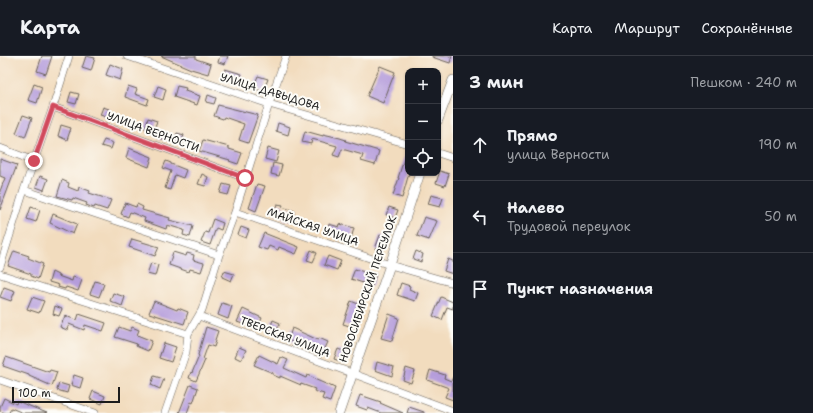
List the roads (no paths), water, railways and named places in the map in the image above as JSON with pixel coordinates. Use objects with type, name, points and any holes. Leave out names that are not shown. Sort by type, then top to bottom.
[{"type":"street","points":[[0,267],[24,190],[53,107],[68,56]]},
{"type":"street","name":"УЛИЦА ДАВЫДОВА","points":[[127,56],[269,104],[405,143]]},
{"type":"street","points":[[165,413],[186,352],[188,334],[202,310],[286,56]]},
{"type":"street","points":[[441,112],[453,80]]},
{"type":"street","name":"УЛИЦА ВЕРНОСТИ","points":[[53,107],[245,178]]},
{"type":"street","points":[[0,148],[34,161]]},
{"type":"street","points":[[441,154],[453,158]]},
{"type":"street","name":"НОВОСИБИРСКИЙ ПЕРЕУЛОК","points":[[339,413],[390,266],[419,176]]},
{"type":"street","points":[[24,190],[219,255]]},
{"type":"street","name":"МАЙСКАЯ УЛИЦА","points":[[235,212],[390,266],[453,283]]},
{"type":"street","points":[[0,274],[188,334]]},
{"type":"street","name":"ТВЕРСКАЯ УЛИЦА","points":[[199,316],[453,411]]},
{"type":"street","points":[[0,380],[95,413]]}]
